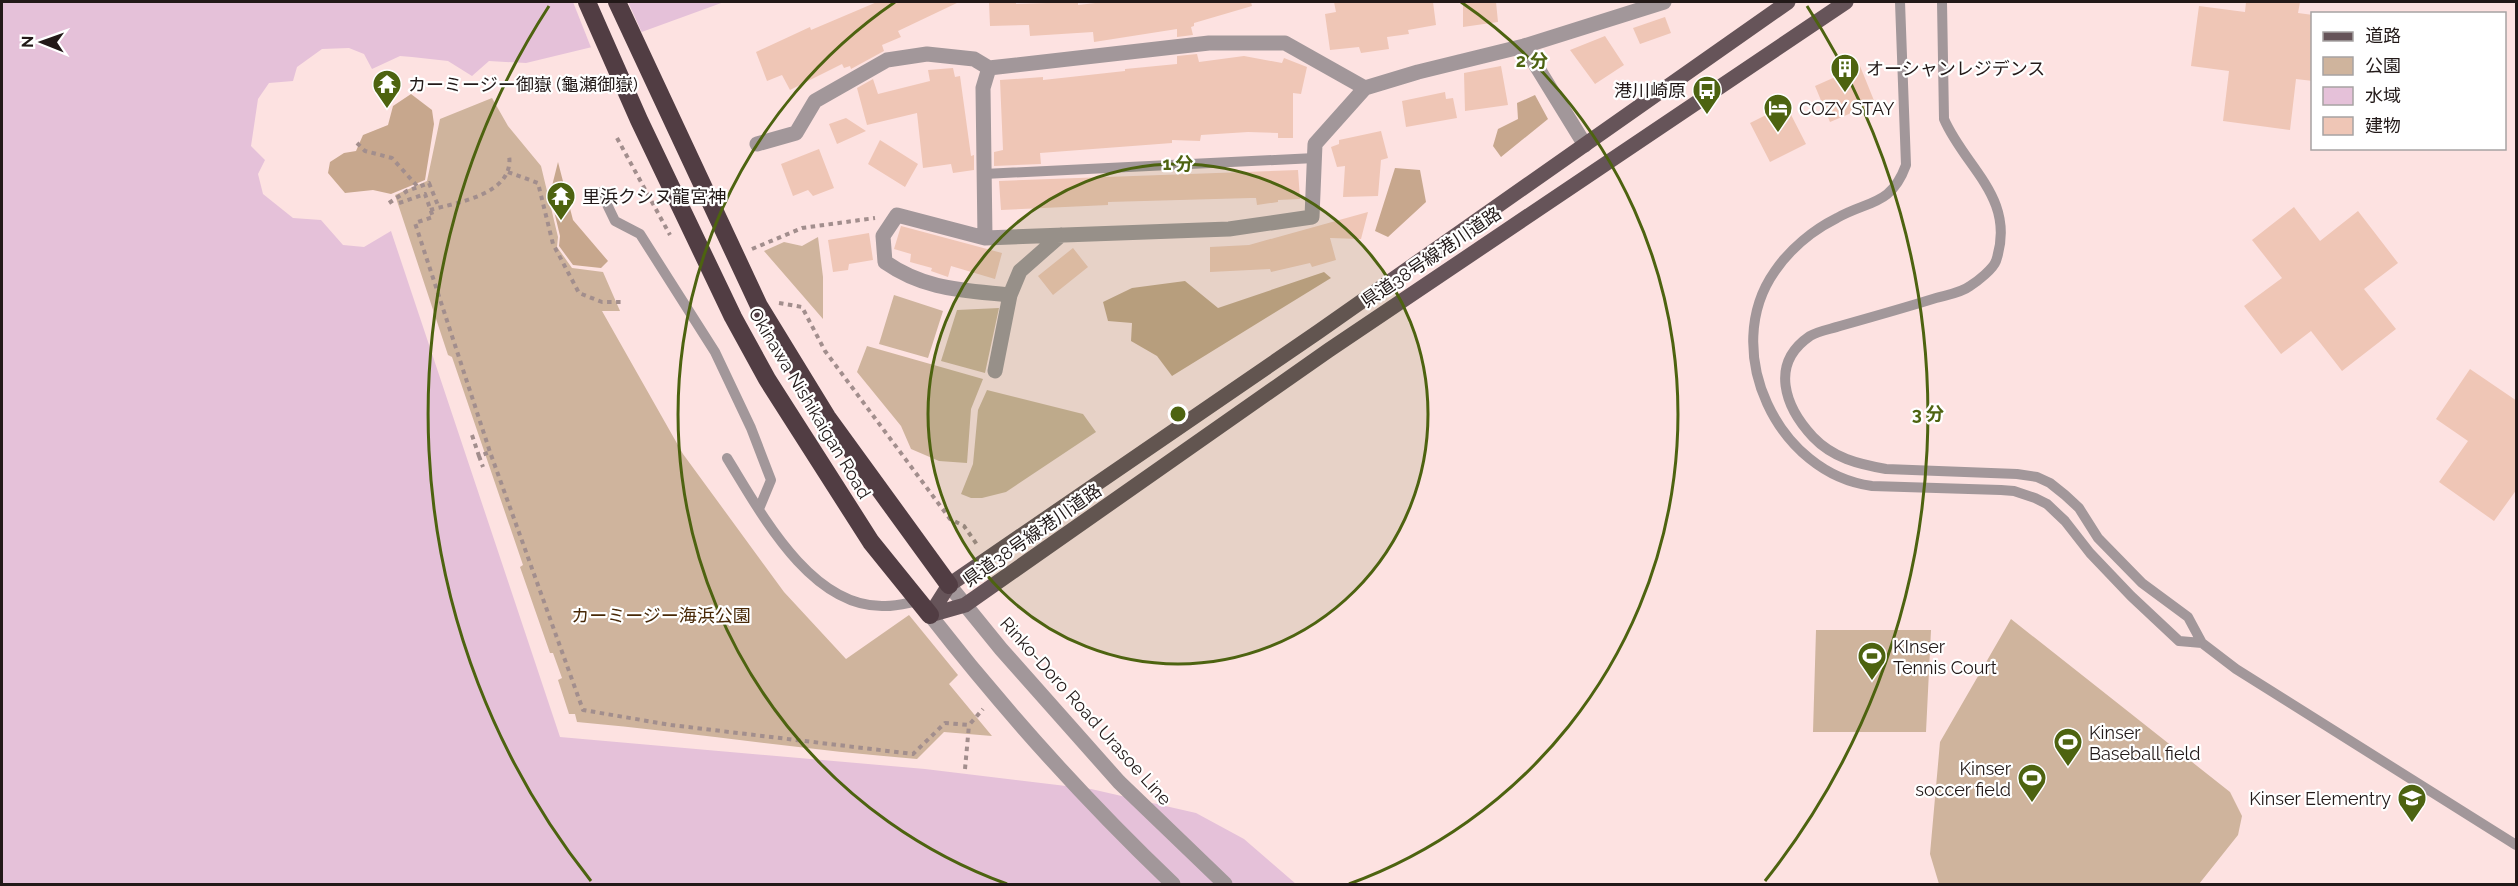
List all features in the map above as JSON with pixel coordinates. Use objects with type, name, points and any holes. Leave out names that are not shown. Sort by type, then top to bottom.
[{"type":"highway","name":"Okinawa Nishikaigan Road","points":[[587,2],[639,120],[733,317],[767,379],[865,534],[924,608]]},
{"type":"highway","name":"Okinawa Nishikaigan Road","points":[[617,2],[759,306],[827,417],[949,585]]},
{"type":"main road","name":"県道38号線港川道路","points":[[924,608],[949,585],[1308,339],[1788,2]]},
{"type":"main road","name":"県道38号線港川道路","points":[[924,608],[965,605],[1329,350],[1846,2]]},
{"type":"street","points":[[1010,295],[945,288],[905,276],[885,262],[883,236],[897,214],[985,238],[1229,229],[1312,217],[1315,144],[1365,88],[1418,72],[1524,46],[1664,2]]},
{"type":"street","points":[[757,144],[796,133],[815,101],[887,60],[927,54],[974,59],[989,68],[1209,43],[1285,43],[1365,88]]},
{"type":"street","points":[[1524,46],[1585,145]]},
{"type":"street","points":[[985,238],[982,88],[989,68]]},
{"type":"street","points":[[995,370],[1010,295],[1020,271],[1061,235]]},
{"type":"street","name":"Rinko-Doro Road Urasoe Line","points":[[949,585],[1119,782],[1225,885]]},
{"type":"street","points":[[924,608],[973,671],[1073,781],[1173,885]]},
{"type":"lane","points":[[1900,2],[1906,165],[1900,183],[1885,196],[1868,206],[1838,217],[1812,233],[1775,271],[1762,293],[1752,329],[1754,354],[1763,396],[1774,418],[1792,442],[1820,467],[1838,477],[1872,486],[2014,491],[2047,504],[2123,587],[2179,641],[2202,643]]},
{"type":"lane","points":[[1942,2],[1944,118],[1950,134],[1977,168],[1997,205],[2000,238],[1995,264],[1969,288],[1810,335],[1787,364],[1784,381],[1788,398],[1802,425],[1817,441],[1838,456],[1854,463],[1886,470],[2017,474],[2037,477],[2050,483],[2079,508],[2098,538],[2142,583],[2188,617],[2202,643],[2236,669],[2517,845]]},
{"type":"lane","points":[[984,174],[1314,158]]},
{"type":"lane","points":[[601,192],[615,221],[640,234],[715,352],[751,428],[771,480],[759,509]]},
{"type":"lane","points":[[727,458],[759,509],[801,566],[853,601],[881,606],[924,608]]},
{"type":"path","points":[[617,138],[674,242]]},
{"type":"path","points":[[357,143],[365,151],[392,158],[418,188]]},
{"type":"path","points":[[430,210],[479,196],[504,181],[508,172],[508,155]]},
{"type":"path","points":[[508,172],[538,183],[553,244],[579,293],[602,303],[624,302]]},
{"type":"path","points":[[388,203],[429,183],[439,207]]},
{"type":"path","points":[[399,203],[425,194],[433,217],[414,223],[490,452],[583,710],[671,725],[913,754],[945,723],[969,724]]},
{"type":"path","points":[[756,260],[752,249],[802,228],[897,214]]},
{"type":"path","points":[[774,296],[779,303],[802,307],[825,351],[950,519],[964,526],[980,549]]},
{"type":"path","points":[[472,435],[483,467]]},
{"type":"path","points":[[479,456],[490,452]]},
{"type":"path","points":[[965,769],[969,724],[983,709]]},
{"type":"green space","name":"カーミージー海浜公園","points":[[492,98],[508,126],[541,166],[558,237],[557,247],[572,268],[603,272],[620,311],[602,311],[683,454],[784,592],[846,659],[909,615],[958,675],[949,684],[992,736],[944,732],[917,759],[577,722],[575,714],[569,714],[558,680],[562,678],[553,653],[550,653],[520,567],[523,565],[452,357],[448,355],[395,195],[427,181],[440,119]]},
{"type":"green space","points":[[818,237],[823,277],[823,319],[764,251],[784,242],[802,246]]},
{"type":"green space","points":[[894,295],[943,311],[928,358],[879,344]]},
{"type":"green space","points":[[999,308],[985,373],[941,361],[957,310]]},
{"type":"green space","points":[[867,346],[983,379],[971,409],[967,463],[939,461],[911,449],[901,426],[857,372]]},
{"type":"green space","points":[[987,390],[1083,414],[1096,432],[1006,492],[982,498],[971,498],[961,494],[973,464],[978,410]]},
{"type":"green space","name":"Kinser Baseball field","points":[[2011,619],[2230,792],[2242,816],[2238,835],[2199,884],[1939,884],[1930,854],[1940,742]]},
{"type":"green space","name":"KInser Tennis Court","points":[[1816,630],[1931,630],[1926,732],[1813,732]]},
{"type":"shaded area","points":[[411,94],[432,110],[434,124],[425,180],[391,194],[373,190],[345,193],[328,173],[330,162],[344,153],[356,151],[363,135],[388,125],[393,106]]},
{"type":"shaded area","points":[[1535,95],[1548,119],[1501,157],[1493,146],[1498,129],[1518,119],[1517,103]]},
{"type":"shaded area","points":[[558,162],[573,220],[608,261],[601,268],[573,265],[559,246],[560,236],[550,194]]},
{"type":"shaded area","points":[[1395,168],[1420,170],[1426,202],[1388,237],[1375,231]]},
{"type":"shaded area","points":[[1324,272],[1331,278],[1172,376],[1157,356],[1131,341],[1132,323],[1108,321],[1103,302],[1132,288],[1185,281],[1218,308]]},
{"type":"water","points":[[2,2],[724,2],[617,41],[526,63],[489,61],[472,76],[448,61],[400,56],[372,69],[364,54],[349,48],[322,49],[297,67],[293,81],[269,83],[258,99],[251,146],[265,160],[258,174],[263,194],[293,218],[321,220],[343,245],[364,247],[391,231],[560,737],[925,769],[1091,789],[1196,813],[1244,839],[1296,884],[2,884]]},
{"type":"pier","points":[[573,2],[628,2],[643,35],[592,50]]},
{"type":"building","points":[[877,2],[959,2],[898,31],[901,37],[882,45],[884,51],[851,69],[850,66],[844,68],[842,64],[790,90],[782,75],[767,81],[756,52],[810,27],[811,30]]},
{"type":"building","points":[[989,2],[1016,2],[1016,4],[1078,2],[1078,5],[1104,2],[1251,2],[1252,6],[1194,23],[1191,27],[1193,35],[1177,37],[1177,29],[1094,42],[1093,32],[1030,36],[1029,25],[990,26]]},
{"type":"building","points":[[1334,2],[1433,2],[1436,25],[1408,30],[1409,34],[1387,37],[1389,49],[1361,53],[1359,47],[1330,50],[1325,14],[1336,12]]},
{"type":"building","points":[[1463,2],[1496,2],[1498,22],[1463,27]]},
{"type":"building","points":[[2246,2],[2300,2],[2298,13],[2311,15],[2311,81],[2296,79],[2290,130],[2223,121],[2229,71],[2191,66],[2199,6],[2245,12]]},
{"type":"building","points":[[1665,17],[1671,33],[1640,44],[1633,28]]},
{"type":"building","points":[[1605,36],[1624,65],[1595,84],[1570,50]]},
{"type":"building","points":[[1197,54],[1199,62],[1244,56],[1282,63],[1284,58],[1307,67],[1301,94],[1293,93],[1293,138],[1278,138],[1278,133],[1248,132],[1201,135],[1200,141],[1172,140],[1172,143],[1040,153],[1041,164],[994,166],[994,152],[1003,150],[1000,80],[1043,77],[1043,80],[1125,71],[1125,69],[1177,64],[1177,56]]},
{"type":"building","points":[[1501,66],[1508,105],[1465,111],[1464,73]]},
{"type":"building","name":"オーシャンレジデンス","points":[[1860,66],[1875,103],[1830,122],[1815,86]]},
{"type":"building","points":[[953,68],[955,77],[960,76],[971,156],[974,155],[974,170],[953,173],[951,164],[923,168],[917,113],[867,125],[857,88],[873,79],[878,94],[930,81],[928,70]]},
{"type":"building","points":[[1445,92],[1446,99],[1453,98],[1457,118],[1406,127],[1402,101]]},
{"type":"building","name":"COZY STAY","points":[[1786,105],[1806,144],[1770,162],[1750,123]]},
{"type":"building","points":[[846,118],[866,131],[837,144],[829,124]]},
{"type":"building","points":[[1381,131],[1388,158],[1381,160],[1378,196],[1343,197],[1345,166],[1337,167],[1331,147],[1339,144],[1339,140]]},
{"type":"building","points":[[880,140],[918,164],[905,187],[868,164]]},
{"type":"building","points":[[819,149],[834,188],[813,196],[808,190],[793,196],[781,164]]},
{"type":"building","points":[[1298,170],[1300,199],[1278,200],[1278,202],[1257,205],[1256,198],[1251,198],[1108,202],[1108,205],[1001,210],[999,181]]},
{"type":"building","points":[[2294,207],[2320,241],[2358,211],[2398,263],[2364,289],[2396,329],[2342,371],[2311,331],[2281,354],[2244,306],[2282,278],[2252,240]]},
{"type":"building","points":[[1368,212],[1361,239],[1330,238],[1336,260],[1312,267],[1310,263],[1271,272],[1270,269],[1210,272],[1210,247],[1249,245]]},
{"type":"building","points":[[901,226],[1002,253],[995,279],[951,266],[948,277],[931,271],[932,268],[910,262],[911,254],[894,249]]},
{"type":"building","points":[[869,233],[873,260],[849,264],[848,270],[833,272],[828,240]]},
{"type":"building","points":[[1073,248],[1088,267],[1053,295],[1038,276]]},
{"type":"building","points":[[2470,369],[2517,401],[2517,489],[2494,521],[2439,482],[2468,441],[2436,419]]},
{"type":"place","name":"オーシャンレジデンス","points":[[1845,94]]},
{"type":"place","name":"カーミージー御嶽 (龜瀬御嶽)","points":[[387,110]]},
{"type":"place","name":"港川崎原","points":[[1707,116]]},
{"type":"place","name":"COZY STAY","points":[[1778,134]]},
{"type":"place","name":"里浜クシヌ龍宮神","points":[[561,222]]},
{"type":"place","name":"KInser Tennis Court","points":[[1872,682]]},
{"type":"place","name":"Kinser Baseball field","points":[[2068,768]]},
{"type":"place","name":"Kinser soccer field","points":[[2032,804]]},
{"type":"place","name":"Kinser Elementry","points":[[2412,824]]}]
